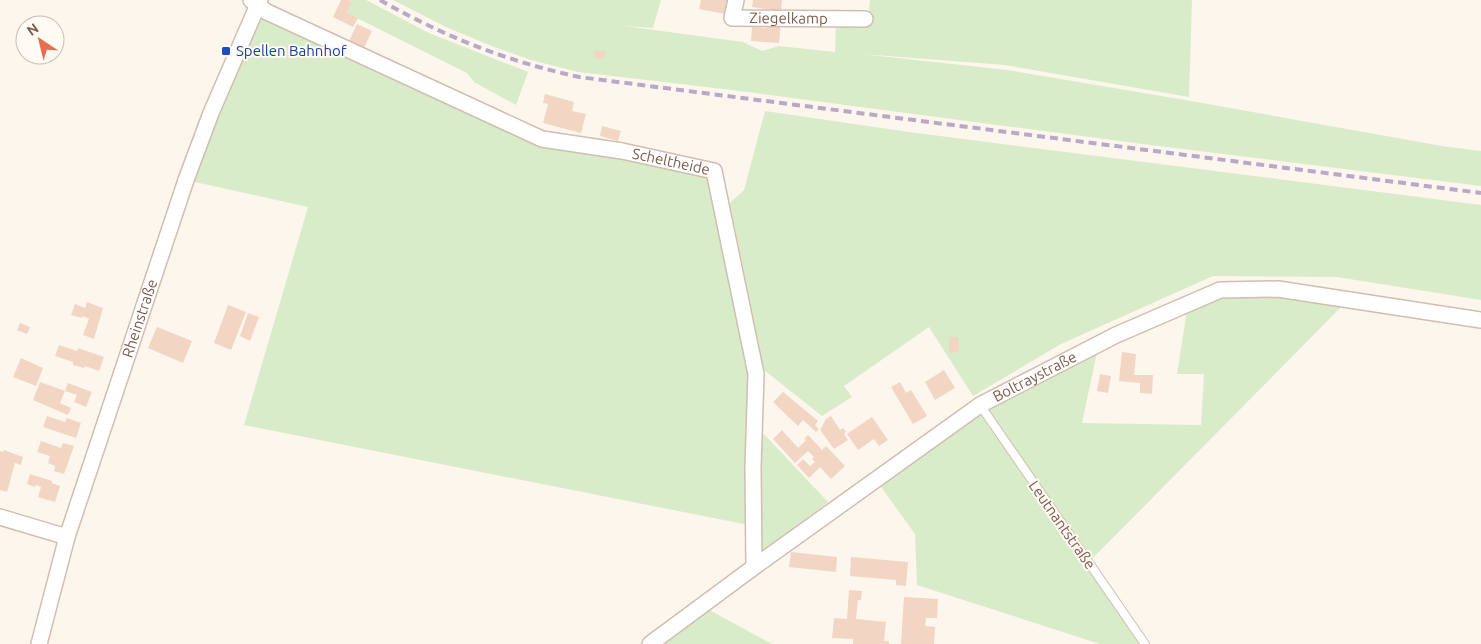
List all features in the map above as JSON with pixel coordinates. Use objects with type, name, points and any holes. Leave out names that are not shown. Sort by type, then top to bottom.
[{"type":"street","name":"Ziegelkamp","points":[[736,0],[732,18],[865,19]]},
{"type":"street","name":"Rheinstraße","points":[[40,644],[67,537],[189,171],[256,2]]},
{"type":"street","name":"Scheltheide","points":[[256,2],[276,16],[542,139],[622,151],[714,171],[756,374],[753,467],[754,567]]},
{"type":"street","name":"Boltraystraße","points":[[650,644],[980,405],[1116,335],[1220,290],[1278,289],[1481,320]]},
{"type":"street","points":[[0,517],[67,537]]},
{"type":"lane","name":"Leutnantstraße","points":[[980,405],[1144,644]]},
{"type":"green space","points":[[348,0],[366,0],[429,33],[528,72],[516,105],[474,82],[467,73],[347,13],[352,2]]},
{"type":"green space","points":[[393,0],[661,0],[653,28],[624,26],[743,42],[762,51],[779,46],[835,52],[836,21],[868,23],[870,0],[1192,0],[1189,97],[1005,65],[861,54],[1007,70],[1442,146],[1481,151],[1481,186],[578,72],[531,60],[494,47],[446,27]]},
{"type":"green space","points":[[258,5],[542,139],[714,171],[756,374],[754,526],[244,425],[308,207],[186,180]]},
{"type":"green space","points":[[765,111],[909,132],[1481,205],[1481,300],[1337,277],[1213,276],[1061,344],[973,396],[929,327],[844,386],[852,397],[822,416],[764,370],[730,203],[744,190]]},
{"type":"green space","points":[[1220,290],[1349,299],[1089,562],[1145,644],[1100,644],[917,585],[915,534],[876,480],[980,405],[1099,343],[1082,423],[1201,425],[1204,374],[1177,374],[1188,304]]},
{"type":"green space","points":[[760,430],[828,502],[762,552]]},
{"type":"green space","points":[[702,606],[772,644],[650,644]]},
{"type":"building","points":[[341,0],[352,2],[347,13],[358,18],[353,27],[333,17]]},
{"type":"building","points":[[701,0],[727,0],[725,14],[699,9]]},
{"type":"building","points":[[753,0],[782,0],[781,11],[752,7]]},
{"type":"building","points":[[767,21],[781,21],[779,43],[751,41],[752,27],[767,28]]},
{"type":"building","points":[[357,24],[372,31],[364,48],[349,41]]},
{"type":"building","points":[[594,50],[605,51],[604,59],[594,58]]},
{"type":"building","points":[[545,94],[574,102],[572,111],[586,114],[581,133],[543,123],[548,104],[543,103]]},
{"type":"building","points":[[602,126],[621,131],[618,141],[600,136]]},
{"type":"building","points":[[87,302],[103,308],[94,339],[83,335],[89,319],[83,316],[82,318],[71,315],[75,304],[85,308]]},
{"type":"building","points":[[228,305],[246,312],[231,350],[214,343]]},
{"type":"building","points":[[248,313],[259,317],[250,341],[240,336]]},
{"type":"building","points":[[20,323],[30,327],[27,334],[17,330]]},
{"type":"building","points":[[157,327],[192,341],[183,363],[148,348]]},
{"type":"building","points":[[949,337],[958,337],[959,352],[949,353]]},
{"type":"building","points":[[59,345],[77,351],[78,348],[104,357],[99,371],[85,366],[84,368],[73,365],[73,362],[55,356]]},
{"type":"building","points":[[1122,352],[1136,354],[1134,375],[1153,375],[1152,394],[1140,393],[1140,383],[1119,381]]},
{"type":"building","points":[[21,358],[43,368],[36,386],[13,377]]},
{"type":"building","points":[[944,370],[955,388],[935,400],[925,382]]},
{"type":"building","points":[[1100,374],[1111,376],[1108,393],[1097,391]]},
{"type":"building","points":[[40,382],[65,391],[60,403],[71,408],[68,415],[33,400]]},
{"type":"building","points":[[900,382],[906,393],[911,390],[927,416],[913,424],[891,387]]},
{"type":"building","points":[[68,383],[92,392],[86,407],[74,402],[77,395],[65,391]]},
{"type":"building","points":[[783,392],[818,421],[815,425],[819,429],[816,432],[803,420],[798,426],[773,402]]},
{"type":"building","points":[[47,416],[65,422],[67,418],[81,423],[76,438],[43,427]]},
{"type":"building","points":[[831,416],[840,430],[843,428],[846,432],[844,434],[848,440],[834,449],[820,430],[826,419]]},
{"type":"building","points":[[872,417],[888,440],[879,446],[874,439],[858,450],[847,434]]},
{"type":"building","points":[[782,430],[798,448],[808,435],[822,450],[826,446],[845,466],[831,479],[820,467],[809,478],[797,465],[803,459],[810,466],[815,462],[812,459],[814,457],[808,451],[795,463],[773,439]]},
{"type":"building","points":[[41,441],[61,448],[63,443],[74,446],[64,474],[54,471],[55,466],[48,463],[50,456],[37,452]]},
{"type":"building","points":[[4,450],[23,457],[21,465],[15,463],[7,492],[0,490],[0,451],[3,452]]},
{"type":"building","points":[[30,474],[52,481],[52,483],[60,486],[55,502],[38,497],[41,487],[27,484]]},
{"type":"building","points":[[791,552],[837,557],[836,572],[789,567]]},
{"type":"building","points":[[851,557],[908,562],[906,586],[896,585],[896,580],[850,576]]},
{"type":"building","points":[[849,590],[862,591],[861,600],[858,600],[856,619],[886,622],[884,641],[889,641],[889,644],[853,644],[853,639],[832,638],[834,618],[847,619]]},
{"type":"building","points":[[904,597],[938,599],[937,618],[926,618],[925,626],[935,627],[934,644],[901,644]]},
{"type":"railway","points":[[380,0],[428,25],[476,46],[552,71],[579,77],[1481,193]]},
{"type":"place","name":"Spellen Bahnhof","points":[[226,51]]}]
